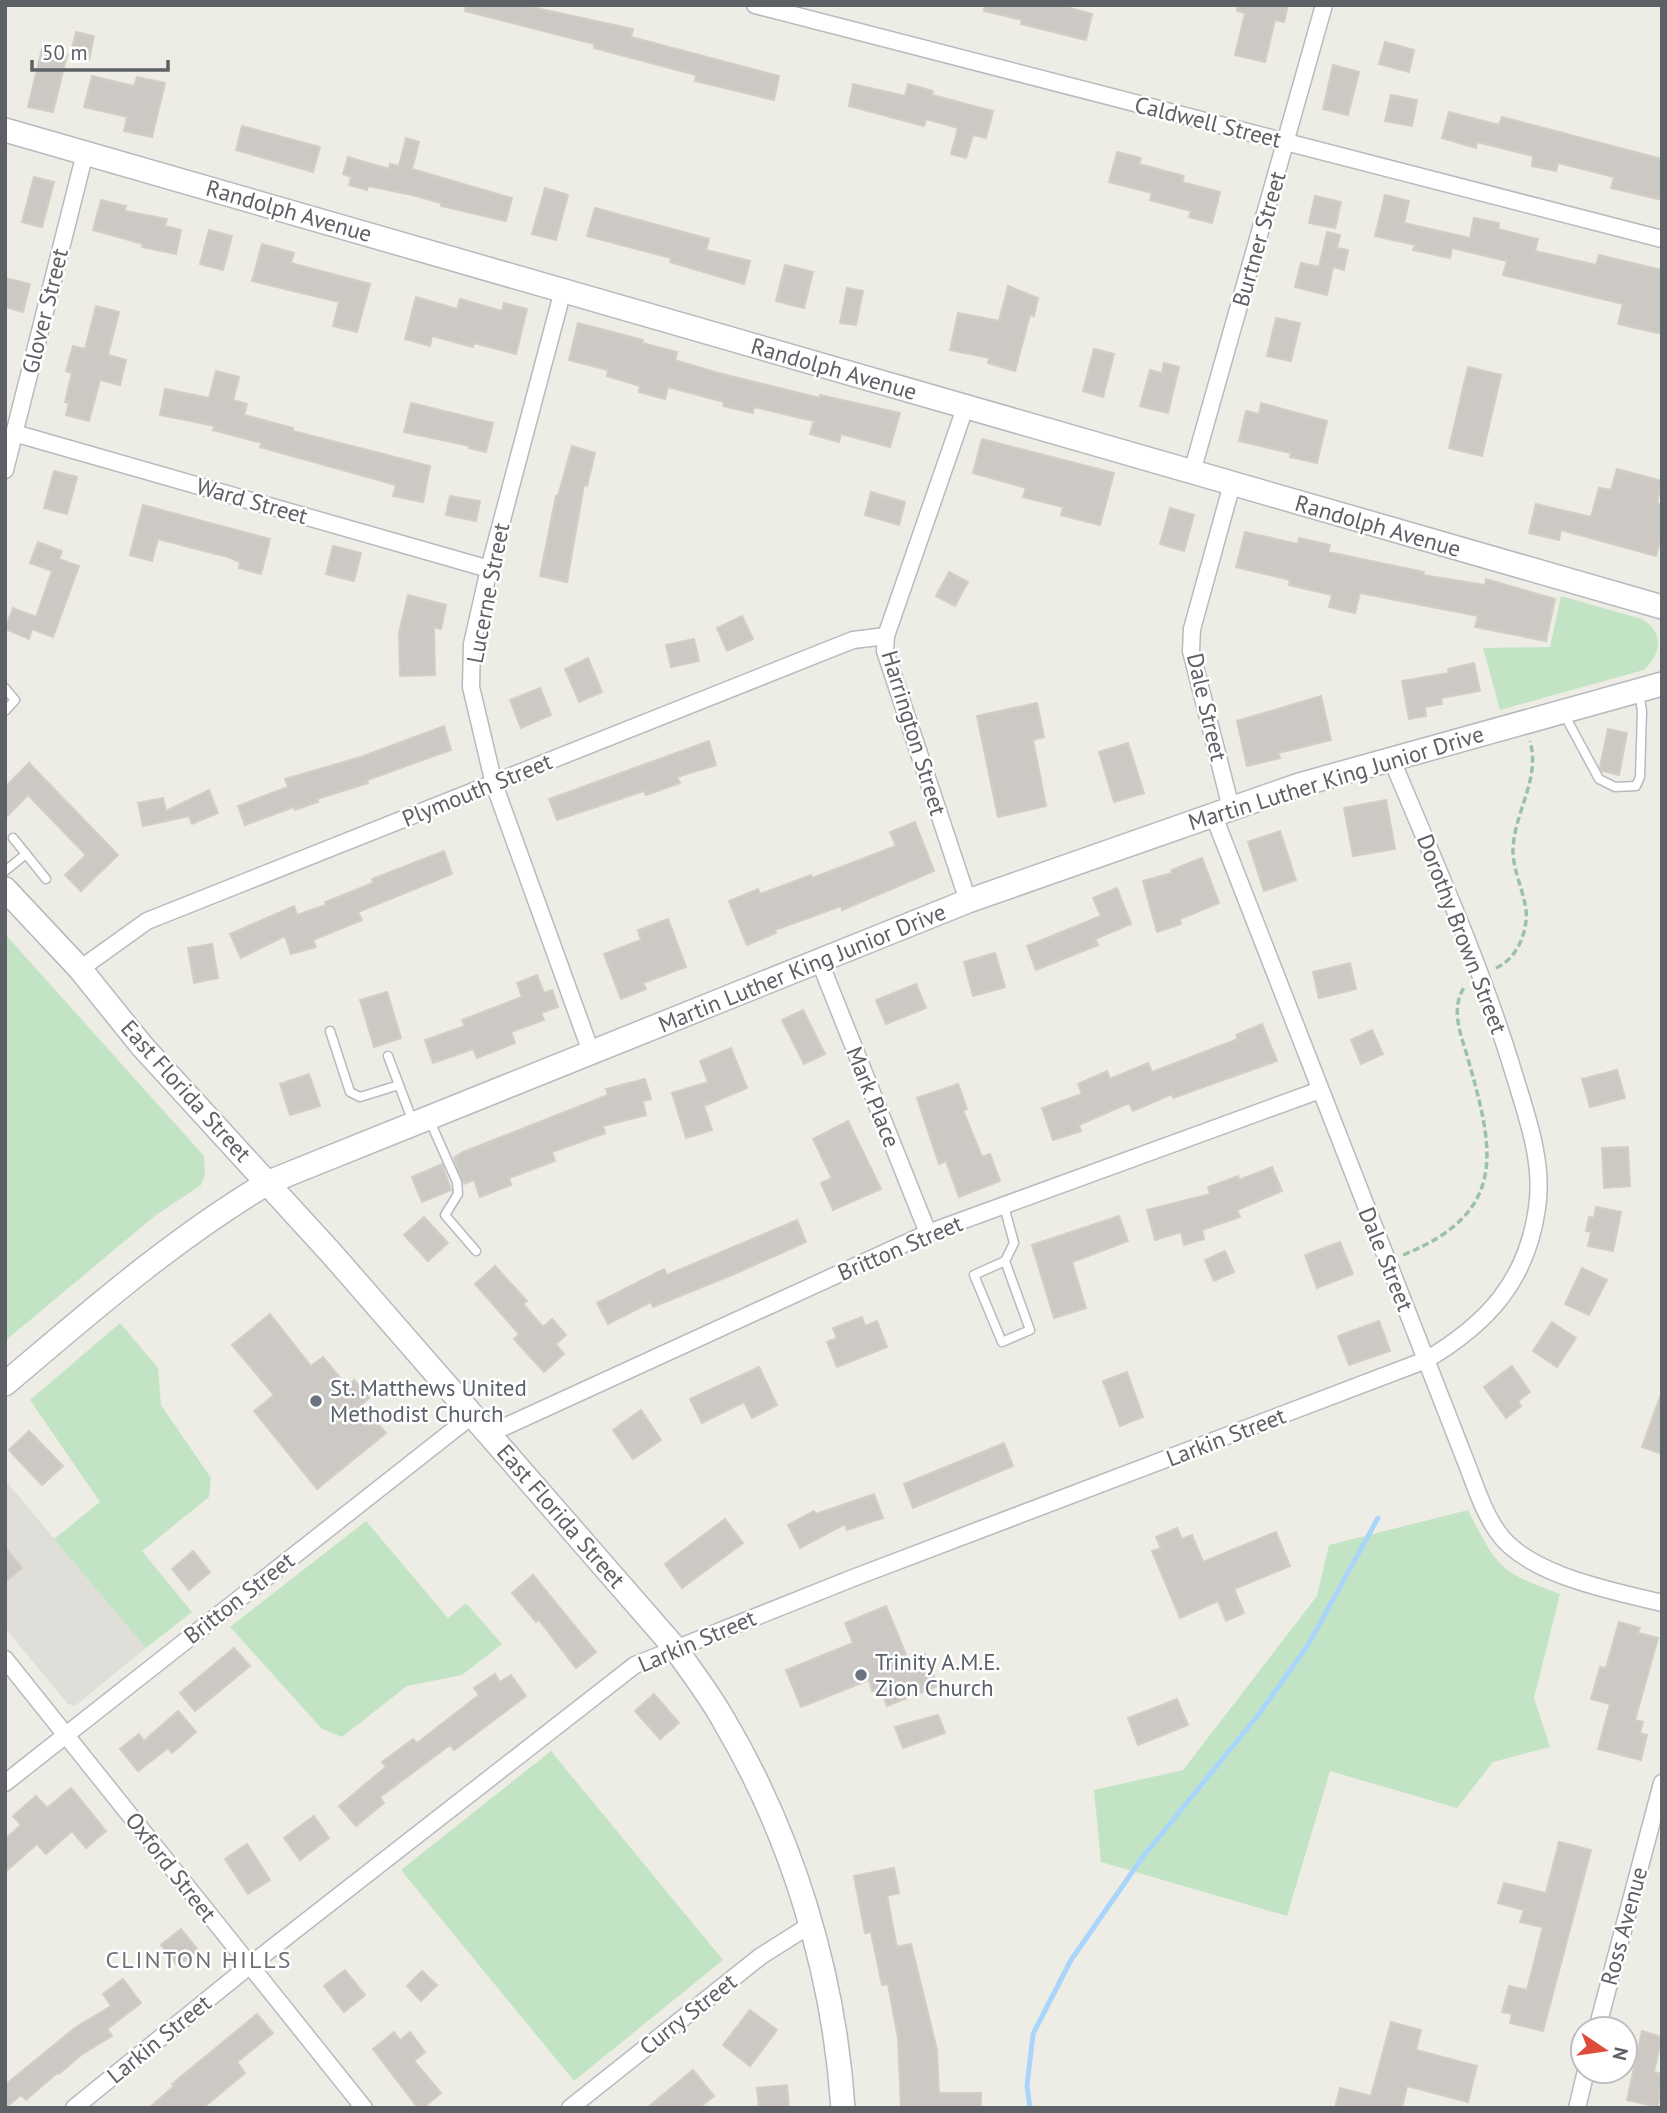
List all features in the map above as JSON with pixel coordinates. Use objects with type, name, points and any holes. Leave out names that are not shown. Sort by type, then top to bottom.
[{"type":"main road","name":"Randolph Avenue","points":[[5,130],[1662,607]]},
{"type":"main road","name":"Martin Luther King Junior Drive","points":[[5,1384],[133,1276],[222,1210],[269,1182],[968,901],[1222,811],[1391,758],[1662,684]]},
{"type":"main road","name":"East Florida Street","points":[[5,889],[80,969],[142,1046],[269,1182],[491,1433],[676,1648],[723,1718],[780,1835],[810,1925],[828,1993],[843,2108]]},
{"type":"street","name":"Caldwell Street","points":[[755,5],[1662,239]]},
{"type":"street","name":"Burtner Street","points":[[1192,472],[1324,5]]},
{"type":"street","name":"Glover Street","points":[[5,470],[85,153]]},
{"type":"street","name":"Lucerne Street","points":[[563,290],[489,569],[472,644],[471,687],[494,784],[592,1052]]},
{"type":"street","name":"Harrington Street","points":[[965,408],[886,636],[888,665],[968,901]]},
{"type":"street","name":"Ward Street","points":[[15,433],[489,569]]},
{"type":"street","name":"Dale Street","points":[[1232,484],[1192,629],[1191,651],[1222,811],[1320,1090],[1476,1488],[1497,1531],[1516,1553],[1548,1570],[1662,1603]]},
{"type":"street","name":"Plymouth Street","points":[[80,969],[147,920],[853,640],[886,636]]},
{"type":"street","name":"Dorothy Brown Street","points":[[1391,758],[1489,991],[1528,1118],[1539,1172],[1538,1208],[1531,1236],[1505,1294],[1468,1334],[1426,1360]]},
{"type":"street","name":"Mark Place","points":[[819,960],[928,1233]]},
{"type":"street","name":"Britton Street","points":[[491,1433],[928,1233],[1320,1090]]},
{"type":"street","name":"Larkin Street","points":[[74,2108],[248,1966],[635,1665],[1426,1360]]},
{"type":"street","name":"Britton Street","points":[[5,1783],[474,1414]]},
{"type":"street","name":"Oxford Street","points":[[5,1659],[363,2108]]},
{"type":"street","name":"Ross Avenue","points":[[1601,2015],[1662,1783]]},
{"type":"street","name":"Curry Street","points":[[570,2108],[761,1956],[810,1925]]},
{"type":"street","points":[[1577,2108],[1583,2085]]},
{"type":"lane","points":[[5,688],[15,700],[5,711]]},
{"type":"lane","points":[[1562,711],[1599,779],[1615,788],[1636,786],[1640,777],[1642,711],[1638,691]]},
{"type":"lane","points":[[13,838],[46,879]]},
{"type":"lane","points":[[5,871],[26,854]]},
{"type":"lane","points":[[330,1031],[350,1091],[360,1097],[399,1085]]},
{"type":"lane","points":[[388,1056],[399,1085],[457,1182],[458,1194],[445,1215],[476,1251]]},
{"type":"lane","points":[[1004,1206],[1014,1243],[1005,1261],[974,1275],[1002,1342],[1030,1330],[1005,1261]]},
{"type":"shaded area","points":[[5,1480],[146,1648],[75,1706],[68,1704],[5,1628]]},
{"type":"green space","points":[[1561,596],[1642,619],[1657,636],[1654,657],[1644,670],[1500,710],[1483,648],[1550,647]]},
{"type":"green space","points":[[5,934],[204,1156],[205,1175],[201,1185],[156,1215],[5,1341]]},
{"type":"green space","points":[[120,1323],[158,1368],[161,1405],[211,1478],[209,1497],[142,1551],[192,1612],[146,1648],[54,1539],[100,1502],[30,1400]]},
{"type":"green space","points":[[1468,1510],[1486,1544],[1502,1565],[1524,1580],[1560,1594],[1534,1698],[1550,1747],[1493,1762],[1457,1808],[1330,1771],[1287,1916],[1101,1862],[1094,1790],[1183,1770],[1317,1596],[1329,1545]]},
{"type":"green space","points":[[366,1521],[448,1618],[466,1603],[502,1644],[462,1675],[407,1686],[342,1737],[322,1729],[230,1627]]},
{"type":"green space","points":[[551,1751],[723,1960],[574,2081],[401,1870]]},
{"type":"building","points":[[466,5],[522,5],[633,29],[631,37],[779,76],[774,100],[695,81],[696,75],[594,48],[594,44],[465,11]]},
{"type":"building","points":[[985,5],[1059,5],[1092,14],[1086,40],[1021,24],[1022,20],[984,11]]},
{"type":"building","points":[[1238,5],[1288,5],[1284,22],[1275,20],[1265,62],[1235,55],[1245,13],[1237,11]]},
{"type":"building","points":[[76,32],[94,36],[89,60],[70,56]]},
{"type":"building","points":[[1385,42],[1414,50],[1409,72],[1379,64]]},
{"type":"building","points":[[42,49],[67,55],[53,112],[28,107]]},
{"type":"building","points":[[1333,65],[1359,72],[1348,115],[1323,109]]},
{"type":"building","points":[[92,76],[134,86],[137,77],[165,83],[152,137],[124,131],[127,117],[84,107]]},
{"type":"building","points":[[853,84],[905,96],[908,84],[933,91],[932,95],[993,111],[986,138],[973,135],[966,158],[951,154],[958,128],[926,119],[924,126],[849,106]]},
{"type":"building","points":[[1391,95],[1417,100],[1412,126],[1385,121]]},
{"type":"building","points":[[1449,112],[1499,125],[1502,117],[1662,159],[1662,200],[1611,188],[1614,177],[1558,163],[1556,171],[1532,166],[1533,156],[1477,142],[1476,148],[1442,138]]},
{"type":"building","points":[[242,126],[320,147],[313,172],[236,150]]},
{"type":"building","points":[[406,138],[419,142],[412,169],[512,198],[506,221],[441,206],[441,203],[412,195],[368,186],[367,190],[349,185],[351,177],[343,174],[348,157],[389,169],[390,164],[399,166]]},
{"type":"building","points":[[1117,152],[1141,158],[1139,164],[1184,176],[1182,182],[1220,192],[1212,223],[1189,217],[1191,211],[1150,200],[1152,193],[1109,182]]},
{"type":"building","points":[[34,177],[54,182],[42,227],[22,222]]},
{"type":"building","points":[[545,188],[568,195],[556,240],[532,234]]},
{"type":"building","points":[[1385,195],[1409,201],[1404,223],[1470,238],[1474,218],[1499,223],[1498,229],[1538,239],[1535,251],[1596,265],[1599,255],[1662,270],[1662,334],[1618,324],[1623,304],[1503,275],[1507,261],[1452,248],[1450,258],[1413,250],[1415,245],[1375,236]]},
{"type":"building","points":[[1315,196],[1341,202],[1335,228],[1309,223]]},
{"type":"building","points":[[101,200],[126,206],[125,211],[167,219],[165,226],[181,230],[176,254],[142,247],[143,244],[93,230]]},
{"type":"building","points":[[595,208],[709,239],[706,250],[750,261],[744,284],[670,262],[671,258],[587,236]]},
{"type":"building","points":[[209,230],[232,236],[223,270],[200,264]]},
{"type":"building","points":[[1327,232],[1340,235],[1337,248],[1348,250],[1344,270],[1333,267],[1327,295],[1295,287],[1301,263],[1319,267]]},
{"type":"building","points":[[262,244],[294,253],[291,263],[370,284],[357,332],[333,326],[339,302],[252,281]]},
{"type":"building","points":[[785,265],[813,272],[804,308],[776,301]]},
{"type":"building","points":[[5,278],[30,284],[23,312],[5,307]]},
{"type":"building","points":[[1008,286],[1038,298],[1034,316],[1030,315],[1015,371],[988,363],[989,358],[950,350],[958,313],[999,321]]},
{"type":"building","points":[[847,288],[863,291],[856,325],[840,323]]},
{"type":"building","points":[[416,297],[457,309],[460,299],[502,311],[504,303],[527,309],[516,354],[474,343],[473,347],[432,336],[430,346],[405,339]]},
{"type":"building","points":[[96,306],[119,312],[108,355],[126,360],[120,385],[100,380],[89,421],[66,415],[69,403],[65,402],[72,373],[66,371],[73,346],[85,349]]},
{"type":"building","points":[[1276,318],[1300,323],[1291,361],[1267,356]]},
{"type":"building","points":[[578,323],[677,352],[675,360],[718,373],[820,398],[820,395],[900,413],[890,447],[841,434],[839,442],[810,434],[814,421],[754,407],[753,413],[668,387],[665,399],[639,392],[640,386],[607,376],[608,370],[569,360]]},
{"type":"building","points":[[1094,349],[1114,354],[1103,397],[1083,391]]},
{"type":"building","points":[[1164,363],[1179,367],[1168,413],[1140,406],[1150,370],[1162,373]]},
{"type":"building","points":[[1468,367],[1501,375],[1482,456],[1449,448]]},
{"type":"building","points":[[216,371],[239,377],[233,400],[247,404],[244,415],[293,428],[293,431],[430,466],[423,502],[393,496],[396,485],[260,447],[262,443],[213,430],[215,426],[160,415],[165,389],[209,398]]},
{"type":"building","points":[[411,403],[493,423],[486,452],[404,432]]},
{"type":"building","points":[[1261,403],[1327,421],[1317,463],[1290,457],[1291,453],[1239,441],[1246,411],[1259,414]]},
{"type":"building","points":[[982,439],[1114,473],[1100,525],[1061,515],[1063,507],[1023,497],[1026,488],[973,473]]},
{"type":"building","points":[[572,446],[595,453],[587,486],[584,485],[567,582],[540,576],[556,496]]},
{"type":"building","points":[[1617,469],[1662,481],[1657,503],[1662,505],[1662,534],[1656,556],[1561,530],[1559,540],[1529,533],[1536,504],[1591,517],[1599,488],[1611,490]]},
{"type":"building","points":[[54,471],[77,477],[67,514],[44,508]]},
{"type":"building","points":[[871,492],[905,502],[899,525],[865,515]]},
{"type":"building","points":[[450,496],[480,501],[476,521],[446,515]]},
{"type":"building","points":[[143,505],[270,539],[261,574],[239,568],[240,562],[228,557],[158,539],[152,561],[130,555]]},
{"type":"building","points":[[1170,508],[1194,515],[1184,551],[1160,544]]},
{"type":"building","points":[[1245,532],[1298,544],[1299,538],[1330,545],[1328,552],[1424,572],[1423,575],[1485,585],[1486,579],[1555,599],[1546,641],[1475,627],[1478,616],[1360,593],[1355,613],[1329,607],[1332,595],[1289,585],[1290,580],[1236,567]]},
{"type":"building","points":[[38,542],[62,551],[59,559],[79,566],[53,637],[32,629],[29,639],[5,629],[13,608],[36,617],[52,571],[30,563]]},
{"type":"building","points":[[333,546],[361,553],[354,581],[326,574]]},
{"type":"building","points":[[949,572],[968,582],[955,606],[936,596]]},
{"type":"building","points":[[408,595],[446,605],[441,629],[434,627],[435,675],[400,676],[399,633]]},
{"type":"building","points":[[742,616],[753,639],[727,651],[717,628]]},
{"type":"building","points":[[694,639],[699,661],[671,667],[666,645]]},
{"type":"building","points":[[588,658],[602,692],[579,702],[565,669]]},
{"type":"building","points":[[1474,663],[1480,691],[1441,698],[1442,704],[1425,707],[1426,716],[1409,719],[1402,681],[1449,673],[1448,669]]},
{"type":"building","points":[[540,688],[551,715],[521,728],[510,700]]},
{"type":"building","points":[[1321,696],[1331,740],[1278,753],[1280,758],[1247,766],[1237,721]]},
{"type":"building","points":[[1037,703],[1044,737],[1033,740],[1046,806],[998,817],[977,716]]},
{"type":"building","points":[[444,726],[451,750],[367,780],[368,783],[317,799],[318,802],[295,810],[294,807],[245,825],[238,806],[288,787],[285,779],[361,757]]},
{"type":"building","points":[[1608,729],[1627,733],[1619,775],[1602,771],[1600,767]]},
{"type":"building","points":[[709,741],[716,765],[677,777],[680,783],[646,795],[644,791],[557,820],[549,799]]},
{"type":"building","points":[[1128,743],[1144,793],[1114,802],[1099,752]]},
{"type":"building","points":[[29,763],[118,855],[81,891],[65,875],[86,855],[28,795],[5,818],[5,787]]},
{"type":"building","points":[[209,790],[218,813],[192,824],[189,816],[143,826],[138,803],[163,798],[166,811]]},
{"type":"building","points":[[1386,800],[1395,849],[1353,856],[1344,808]]},
{"type":"building","points":[[915,822],[934,871],[842,910],[841,906],[775,930],[776,933],[747,945],[729,901],[758,889],[760,894],[811,875],[812,878],[896,846],[890,832]]},
{"type":"building","points":[[1280,831],[1296,880],[1264,891],[1248,842]]},
{"type":"building","points":[[444,851],[452,874],[358,912],[362,920],[313,940],[316,947],[291,954],[285,936],[241,958],[230,934],[294,906],[297,915],[326,905],[325,902],[373,883],[372,879]]},
{"type":"building","points":[[1202,858],[1219,903],[1180,919],[1181,924],[1157,932],[1143,881],[1172,873],[1171,870]]},
{"type":"building","points":[[1117,888],[1131,924],[1095,939],[1098,945],[1036,970],[1027,946],[1101,916],[1093,898]]},
{"type":"building","points":[[668,919],[686,967],[643,983],[646,989],[621,999],[604,954],[641,940],[638,930]]},
{"type":"building","points":[[212,944],[218,978],[194,983],[188,948]]},
{"type":"building","points":[[995,953],[1005,987],[973,996],[964,962]]},
{"type":"building","points":[[1350,963],[1356,989],[1319,998],[1313,972]]},
{"type":"building","points":[[537,975],[544,993],[552,990],[558,1007],[541,1013],[544,1020],[511,1032],[515,1043],[477,1058],[473,1049],[433,1063],[425,1040],[465,1026],[462,1020],[522,997],[517,983]]},
{"type":"building","points":[[916,984],[926,1008],[886,1024],[876,1000]]},
{"type":"building","points":[[387,992],[401,1038],[374,1047],[360,1000]]},
{"type":"building","points":[[803,1010],[825,1054],[804,1064],[782,1020]]},
{"type":"building","points":[[1262,1024],[1277,1061],[1173,1098],[1172,1094],[1133,1111],[1129,1103],[1079,1125],[1081,1131],[1053,1140],[1042,1108],[1082,1094],[1078,1084],[1107,1071],[1110,1079],[1148,1063],[1152,1072],[1238,1039],[1236,1035]]},
{"type":"building","points":[[1372,1030],[1383,1054],[1361,1064],[1351,1040]]},
{"type":"building","points":[[731,1048],[747,1088],[704,1106],[712,1130],[686,1138],[672,1093],[708,1082],[700,1061]]},
{"type":"building","points":[[1617,1070],[1625,1098],[1590,1107],[1582,1079]]},
{"type":"building","points":[[309,1074],[320,1106],[290,1115],[280,1084]]},
{"type":"building","points":[[645,1079],[651,1099],[643,1101],[646,1115],[603,1126],[605,1133],[552,1152],[555,1161],[509,1178],[511,1185],[480,1197],[474,1180],[464,1184],[454,1158],[463,1152],[608,1095],[606,1089]]},
{"type":"building","points":[[958,1084],[967,1109],[963,1110],[982,1157],[990,1154],[1000,1181],[959,1197],[946,1161],[939,1164],[917,1098]]},
{"type":"building","points":[[848,1121],[881,1189],[833,1210],[821,1183],[832,1178],[813,1139]]},
{"type":"building","points":[[1628,1147],[1630,1186],[1604,1188],[1602,1148]]},
{"type":"building","points":[[442,1164],[451,1190],[422,1202],[412,1177]]},
{"type":"building","points":[[1272,1167],[1282,1191],[1237,1210],[1240,1217],[1202,1230],[1204,1239],[1184,1245],[1181,1232],[1155,1240],[1147,1210],[1210,1194],[1208,1187],[1238,1176],[1239,1180]]},
{"type":"building","points":[[1596,1207],[1621,1212],[1613,1251],[1588,1246],[1591,1232],[1586,1231],[1589,1217],[1594,1218]]},
{"type":"building","points":[[1119,1216],[1128,1241],[1072,1262],[1086,1308],[1054,1318],[1032,1245]]},
{"type":"building","points":[[424,1217],[448,1243],[428,1261],[404,1235]]},
{"type":"building","points":[[797,1220],[806,1242],[732,1275],[653,1307],[651,1302],[608,1324],[597,1303],[664,1269],[667,1275]]},
{"type":"building","points":[[1340,1242],[1353,1274],[1317,1288],[1305,1255]]},
{"type":"building","points":[[1225,1251],[1234,1272],[1214,1281],[1205,1260]]},
{"type":"building","points":[[495,1266],[527,1301],[523,1304],[543,1327],[552,1319],[566,1335],[556,1344],[564,1354],[544,1372],[514,1339],[519,1334],[475,1284]]},
{"type":"building","points":[[1582,1268],[1607,1280],[1589,1315],[1565,1304]]},
{"type":"building","name":"St. Matthews United Methodist Church","points":[[270,1314],[311,1366],[323,1357],[347,1386],[354,1380],[369,1398],[362,1404],[386,1433],[317,1489],[254,1411],[274,1395],[232,1345]]},
{"type":"building","points":[[862,1317],[865,1326],[877,1321],[887,1347],[837,1367],[827,1342],[837,1338],[833,1328]]},
{"type":"building","points":[[1379,1321],[1390,1351],[1349,1365],[1338,1336]]},
{"type":"building","points":[[1552,1322],[1576,1338],[1557,1367],[1533,1351]]},
{"type":"building","points":[[1512,1366],[1530,1392],[1518,1401],[1521,1406],[1506,1418],[1484,1387]]},
{"type":"building","points":[[759,1367],[777,1405],[752,1418],[744,1402],[702,1423],[690,1399]]},
{"type":"building","points":[[1127,1372],[1143,1417],[1120,1426],[1103,1381]]},
{"type":"building","points":[[1662,1397],[1662,1454],[1642,1447]]},
{"type":"building","points":[[641,1410],[661,1440],[633,1459],[613,1430]]},
{"type":"building","points":[[29,1431],[63,1466],[42,1485],[9,1450]]},
{"type":"building","points":[[1004,1443],[1013,1466],[913,1508],[904,1484]]},
{"type":"building","points":[[874,1494],[883,1518],[847,1530],[845,1524],[800,1548],[788,1525],[814,1511],[816,1514]]},
{"type":"building","points":[[725,1519],[743,1543],[682,1588],[665,1564]]},
{"type":"building","points":[[1177,1528],[1182,1539],[1192,1535],[1203,1562],[1276,1532],[1290,1566],[1234,1589],[1244,1613],[1226,1621],[1218,1601],[1180,1618],[1152,1551],[1161,1548],[1156,1537]]},
{"type":"building","points":[[5,1547],[22,1568],[5,1582]]},
{"type":"building","points":[[193,1551],[210,1572],[189,1590],[172,1569]]},
{"type":"building","points":[[533,1575],[596,1652],[576,1668],[539,1620],[536,1622],[512,1593]]},
{"type":"building","name":"Trinity A.M.E. Zion Church","points":[[886,1606],[908,1660],[925,1654],[938,1686],[887,1706],[881,1689],[872,1691],[869,1680],[801,1707],[786,1670],[853,1643],[845,1623]]},
{"type":"building","points":[[1619,1622],[1640,1628],[1638,1633],[1658,1638],[1635,1720],[1643,1722],[1640,1733],[1647,1735],[1641,1760],[1598,1749],[1610,1704],[1591,1699],[1600,1667],[1606,1668]]},
{"type":"building","points":[[234,1648],[250,1666],[195,1711],[180,1693]]},
{"type":"building","points":[[495,1674],[500,1682],[511,1675],[526,1696],[454,1750],[450,1745],[380,1797],[384,1803],[356,1826],[339,1806],[386,1767],[382,1762],[413,1739],[417,1743],[479,1695],[474,1688]]},
{"type":"building","points":[[654,1694],[679,1723],[660,1739],[635,1711]]},
{"type":"building","points":[[1177,1699],[1188,1725],[1138,1745],[1128,1718]]},
{"type":"building","points":[[178,1711],[196,1732],[172,1753],[168,1748],[138,1771],[120,1749],[139,1734],[144,1741]]},
{"type":"building","points":[[938,1715],[945,1733],[903,1748],[895,1727]]},
{"type":"building","points":[[71,1788],[106,1831],[86,1848],[72,1831],[46,1854],[37,1844],[5,1872],[5,1839],[21,1825],[13,1816],[36,1796],[47,1808]]},
{"type":"building","points":[[314,1816],[329,1838],[300,1860],[284,1838]]},
{"type":"building","points":[[1559,1842],[1591,1850],[1543,2031],[1510,2023],[1512,2014],[1502,2012],[1509,1986],[1527,1990],[1543,1927],[1520,1922],[1524,1910],[1498,1903],[1504,1883],[1546,1893]]},
{"type":"building","points":[[247,1844],[270,1880],[248,1894],[225,1859]]},
{"type":"building","points":[[894,1868],[899,1893],[887,1896],[897,1947],[911,1944],[937,2050],[939,2093],[981,2093],[981,2108],[901,2108],[898,2038],[888,1984],[882,1985],[871,1932],[865,1933],[854,1876]]},
{"type":"building","points":[[181,1929],[198,1950],[178,1966],[161,1945]]},
{"type":"building","points":[[345,1970],[365,1995],[344,2012],[324,1986]]},
{"type":"building","points":[[422,1971],[437,1985],[421,2001],[407,1986]]},
{"type":"building","points":[[123,1979],[141,2003],[107,2029],[112,2036],[81,2055],[26,2100],[21,2095],[5,2108],[5,2085],[76,2027],[111,2006],[103,1994]]},
{"type":"building","points":[[750,2010],[777,2030],[750,2066],[723,2045]]},
{"type":"building","points":[[257,2014],[273,2033],[237,2062],[245,2073],[203,2108],[149,2108],[174,2086],[172,2084]]},
{"type":"building","points":[[1391,2022],[1421,2030],[1416,2050],[1477,2066],[1468,2102],[1407,2086],[1402,2108],[1335,2108],[1340,2088],[1371,2096]]},
{"type":"building","points":[[1642,2031],[1662,2037],[1654,2072],[1662,2074],[1658,2107],[1627,2100],[1630,2085],[1639,2085],[1639,2045]]},
{"type":"building","points":[[394,2032],[400,2040],[410,2032],[425,2052],[414,2061],[441,2093],[423,2108],[418,2108],[373,2049]]},
{"type":"building","points":[[693,2070],[714,2096],[699,2108],[647,2108]]},
{"type":"building","points":[[787,2085],[789,2108],[759,2108],[757,2088]]},
{"type":"waterway","points":[[1030,2108],[1027,2086],[1033,2034],[1071,1960],[1142,1858],[1259,1714],[1308,1645],[1378,1518]]},
{"type":"place","name":"St. Matthews United Methodist Church","points":[[316,1401]]},
{"type":"place","name":"Trinity A.M.E. Zion Church","points":[[861,1675]]},
{"type":"district","name":"CLINTON HILLS","points":[[199,1960]]}]
